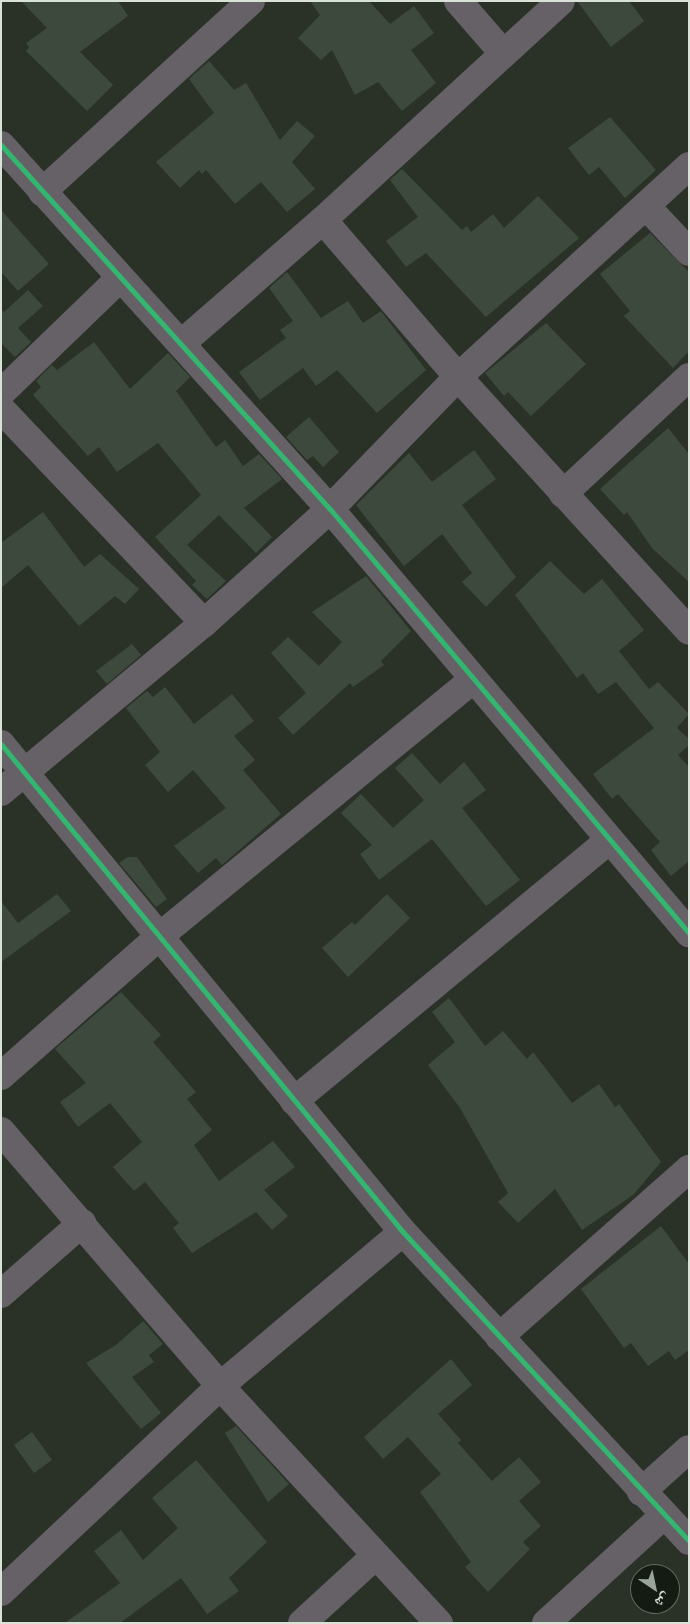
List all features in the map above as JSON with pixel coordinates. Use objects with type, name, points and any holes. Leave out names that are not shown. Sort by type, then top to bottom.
[{"type":"street","points":[[42,192],[252,1]]},
{"type":"street","points":[[458,1],[503,52]]},
{"type":"street","points":[[183,342],[323,220],[503,52],[561,1]]},
{"type":"street","points":[[1,145],[120,278],[183,342],[330,509],[472,680],[689,933]]},
{"type":"street","points":[[1,792],[204,623],[330,509],[458,377],[689,166]]},
{"type":"street","points":[[646,206],[689,252]]},
{"type":"street","points":[[323,220],[458,377],[689,632]]},
{"type":"street","points":[[1,393],[120,278]]},
{"type":"street","points":[[563,494],[689,377]]},
{"type":"street","points":[[1,409],[204,623]]},
{"type":"street","points":[[1,1076],[161,935],[472,680]]},
{"type":"street","points":[[1,744],[27,772],[403,1232],[689,1542]]},
{"type":"street","points":[[294,1101],[609,840]]},
{"type":"street","points":[[1,1131],[82,1223],[220,1386],[439,1623]]},
{"type":"street","points":[[499,1337],[689,1169]]},
{"type":"street","points":[[1,1294],[82,1223]]},
{"type":"street","points":[[1,1592],[220,1386],[403,1232]]},
{"type":"street","points":[[641,1492],[689,1449]]},
{"type":"street","points":[[546,1623],[663,1516]]},
{"type":"street","points":[[302,1623],[376,1556]]},
{"type":"building","points":[[21,1],[118,1],[128,16],[80,52],[113,85],[87,111],[26,51],[29,47],[26,43],[47,28]]},
{"type":"building","points":[[310,1],[369,1],[390,24],[414,6],[434,33],[411,50],[436,83],[402,111],[378,82],[355,95],[332,50],[321,60],[298,38],[320,15]]},
{"type":"building","points":[[577,1],[629,1],[644,21],[611,47]]},
{"type":"building","points":[[209,61],[234,90],[246,83],[280,140],[297,121],[315,136],[292,162],[315,189],[287,212],[261,182],[235,204],[206,170],[202,174],[199,170],[180,188],[156,162],[214,113],[189,79]]},
{"type":"building","points":[[610,117],[656,170],[625,198],[599,167],[589,175],[568,148]]},
{"type":"building","points":[[402,169],[462,230],[467,226],[471,232],[493,214],[504,228],[538,196],[579,238],[486,317],[426,253],[406,267],[386,241],[418,217],[390,180]]},
{"type":"building","points":[[1,210],[49,264],[18,291],[1,272]]},
{"type":"building","points":[[650,233],[689,272],[689,351],[673,368],[624,316],[630,311],[600,274]]},
{"type":"building","points":[[287,272],[321,318],[348,301],[363,323],[381,311],[426,370],[377,413],[337,370],[316,386],[303,368],[260,400],[239,372],[286,338],[280,330],[293,321],[269,288]]},
{"type":"building","points":[[28,290],[43,306],[18,328],[31,342],[15,357],[1,343],[1,309],[4,312]]},
{"type":"building","points":[[546,323],[586,364],[531,416],[508,392],[504,396],[485,373]]},
{"type":"building","points":[[94,342],[130,389],[168,353],[190,377],[176,391],[216,447],[225,440],[243,466],[259,454],[282,479],[244,508],[272,537],[256,553],[219,515],[187,545],[226,581],[207,599],[192,585],[196,581],[155,537],[201,495],[158,443],[117,472],[99,447],[88,456],[33,395],[41,387],[36,381],[52,365],[57,370]]},
{"type":"building","points":[[309,417],[339,452],[323,467],[313,456],[307,460],[286,437]]},
{"type":"building","points":[[668,428],[689,454],[689,582],[652,548],[627,512],[624,515],[600,489]]},
{"type":"building","points":[[474,450],[496,479],[462,505],[516,577],[486,607],[462,582],[472,573],[442,534],[404,566],[356,505],[409,453],[432,482]]},
{"type":"building","points":[[43,512],[84,567],[100,554],[139,589],[125,604],[115,596],[79,626],[28,565],[1,588],[1,543]]},
{"type":"building","points":[[550,561],[584,594],[602,579],[644,630],[619,651],[649,689],[658,682],[689,714],[677,728],[689,739],[689,745],[678,755],[689,767],[689,861],[671,876],[651,850],[660,842],[618,794],[612,799],[593,774],[654,728],[616,682],[598,694],[583,673],[577,678],[515,595]]},
{"type":"building","points":[[366,576],[411,631],[381,661],[384,665],[353,687],[350,683],[293,735],[278,718],[306,693],[271,653],[288,637],[319,666],[342,642],[312,612]]},
{"type":"building","points":[[132,644],[141,655],[107,684],[96,671]]},
{"type":"building","points":[[165,687],[194,724],[232,694],[254,721],[234,736],[255,760],[243,770],[281,814],[222,865],[216,858],[198,873],[174,846],[226,808],[193,770],[168,792],[145,765],[160,752],[126,708],[147,691],[153,697]]},
{"type":"building","points":[[412,753],[440,784],[464,762],[486,790],[462,808],[520,880],[486,906],[432,839],[379,880],[360,854],[372,845],[341,813],[361,794],[393,828],[424,800],[395,768]]},
{"type":"building","points":[[128,857],[137,857],[167,899],[156,907],[119,863]]},
{"type":"building","points":[[57,894],[71,911],[1,962],[1,901],[18,923]]},
{"type":"building","points":[[387,894],[410,918],[348,977],[322,948],[352,922],[355,925]]},
{"type":"building","points":[[121,992],[161,1035],[153,1042],[196,1092],[187,1099],[212,1130],[194,1145],[219,1181],[273,1141],[295,1167],[264,1190],[288,1216],[272,1230],[256,1212],[192,1253],[173,1228],[179,1223],[145,1182],[134,1191],[113,1167],[142,1142],[110,1103],[78,1127],[60,1102],[86,1083],[55,1049]]},
{"type":"building","points":[[449,998],[485,1046],[503,1031],[527,1059],[533,1052],[572,1103],[599,1084],[615,1107],[619,1104],[661,1162],[633,1195],[582,1230],[555,1189],[518,1223],[498,1202],[508,1193],[460,1108],[428,1065],[455,1042],[432,1012]]},
{"type":"building","points":[[661,1226],[689,1264],[689,1350],[675,1360],[669,1351],[648,1366],[631,1343],[624,1348],[581,1289]]},
{"type":"building","points":[[143,1321],[163,1344],[149,1355],[154,1362],[132,1377],[161,1413],[141,1429],[86,1363],[116,1345]]},
{"type":"building","points":[[451,1359],[472,1385],[438,1414],[461,1440],[458,1443],[492,1481],[519,1457],[541,1482],[519,1501],[541,1526],[523,1542],[530,1549],[488,1592],[465,1567],[471,1562],[420,1492],[441,1474],[408,1437],[383,1459],[364,1437]]},
{"type":"building","points":[[236,1426],[289,1484],[268,1502],[225,1433]]},
{"type":"building","points":[[32,1432],[52,1460],[34,1473],[14,1445]]},
{"type":"building","points":[[196,1460],[267,1542],[229,1578],[239,1591],[207,1614],[181,1578],[120,1623],[65,1623],[120,1583],[94,1551],[121,1530],[143,1560],[178,1528],[152,1498]]},
{"type":"cycle path","points":[[1,145],[330,509],[689,933]]},
{"type":"cycle path","points":[[1,744],[403,1232],[689,1541]]}]
